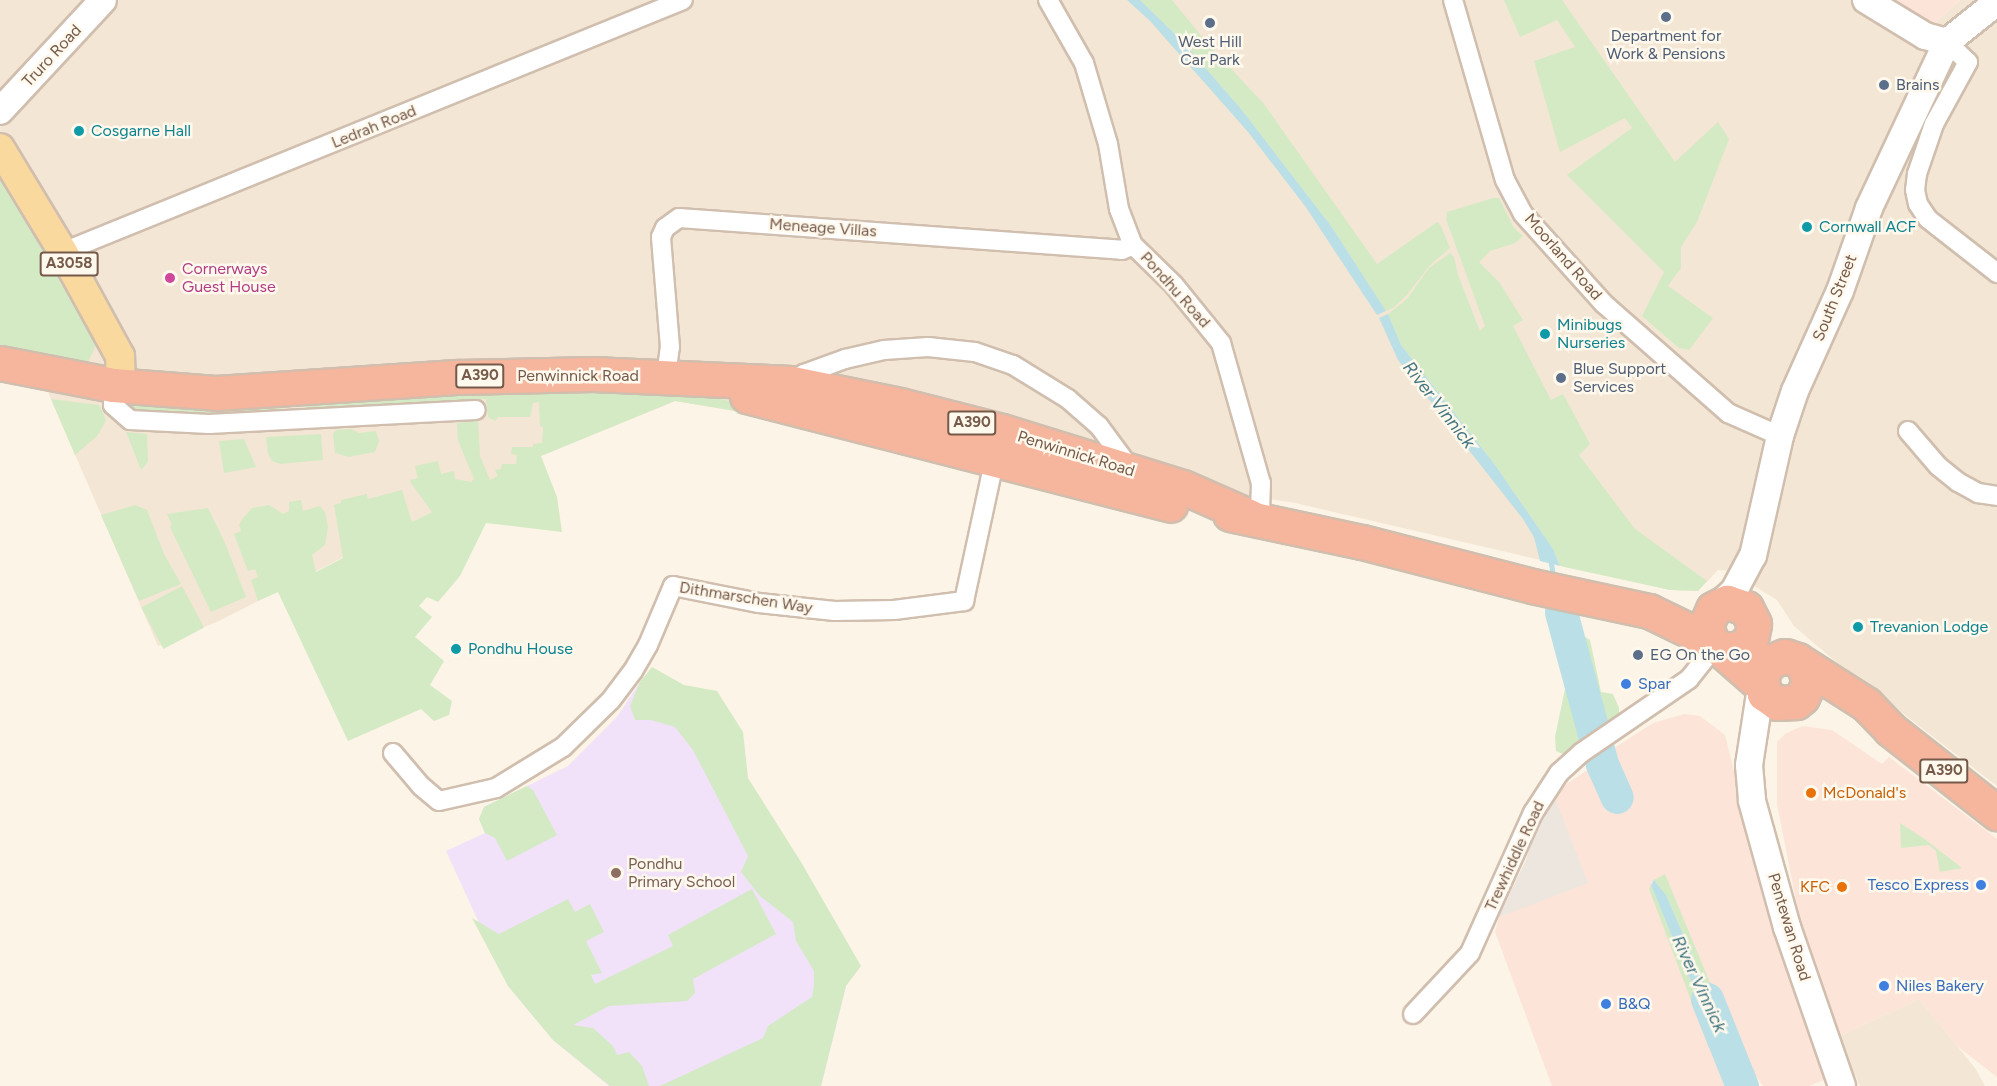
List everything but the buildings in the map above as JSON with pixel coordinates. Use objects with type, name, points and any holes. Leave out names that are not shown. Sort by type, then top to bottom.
[{"type":"highway","name":"Penwinnick Road","points":[[0,363],[117,386],[216,393],[296,404],[459,377],[593,374],[792,383],[900,405],[999,445],[1171,505],[1255,518],[1532,585],[1727,626]]},
{"type":"highway","name":"Penwinnick Road","points":[[674,379],[1131,470],[1183,487],[1255,518]]},
{"type":"highway","name":"A390","points":[[1727,626],[1786,646],[1799,662],[1827,677],[1866,704],[1891,730],[1997,813]]},
{"type":"highway","name":"A390","points":[[1727,626],[1761,686]]},
{"type":"highway","points":[[1776,657],[1799,662],[1809,682],[1802,697],[1793,703],[1770,700],[1761,686],[1763,668],[1776,657]]},
{"type":"highway","name":"A390","points":[[1793,703],[1850,713],[1891,730]]},
{"type":"main road","name":"A3058","points":[[0,148],[63,252],[120,356],[117,386]]},
{"type":"street","name":"Truro Road","points":[[0,111],[103,0]]},
{"type":"street","name":"Ledrah Road","points":[[63,252],[683,0]]},
{"type":"street","name":"Pondhu Road","points":[[1048,0],[1084,63],[1108,144],[1119,209],[1133,245],[1174,285],[1221,343],[1261,483],[1255,518]]},
{"type":"street","name":"Moorland Road","points":[[1453,0],[1505,180],[1523,214],[1603,303],[1728,413],[1780,436]]},
{"type":"street","points":[[1866,0],[1925,36],[1947,42],[1968,62],[1934,124],[1917,174],[1917,197],[1928,219],[1997,273]]},
{"type":"street","name":"South Street","points":[[1727,626],[1734,591],[1754,556],[1780,436],[1795,391],[1840,291],[1869,208],[1947,42],[1997,2]]},
{"type":"street","name":"Meneage Villas","points":[[674,379],[661,258],[661,237],[670,222],[679,218],[1122,250],[1133,245]]},
{"type":"street","points":[[792,383],[804,374],[845,359],[884,350],[928,347],[975,352],[1013,366],[1068,399],[1100,426],[1131,470]]},
{"type":"street","name":"Penwinnick Road","points":[[296,404],[476,410]]},
{"type":"street","points":[[1908,432],[1938,466],[1958,482],[1978,493],[1997,496]]},
{"type":"street","name":"Dithmarschen Way","points":[[393,753],[421,786],[439,801],[496,788],[563,747],[611,700],[633,671],[648,645],[673,586],[759,603],[836,611],[894,610],[964,601],[999,445]]},
{"type":"street","name":"Trewhiddle Road","points":[[1413,1014],[1470,953],[1542,795],[1559,773],[1587,749],[1689,680],[1727,626]]},
{"type":"street","name":"Pentewan Road","points":[[1761,686],[1749,765],[1752,801],[1787,927],[1842,1086]]},
{"type":"street","points":[[1749,765],[1766,731],[1793,703]]},
{"type":"shaded area","points":[[0,0],[1888,0],[1933,25],[1960,0],[1997,0],[1997,786],[1835,661],[1794,626],[1777,600],[1730,571],[1718,570],[1698,591],[1670,590],[1295,503],[675,401],[541,456],[219,621],[158,646],[48,392],[0,381]]},
{"type":"shaded area","points":[[1888,0],[1960,0],[1933,25]]},
{"type":"shaded area","name":"Pondhu Primary School","points":[[640,682],[701,743],[846,986],[821,1086],[609,1086],[553,1040],[508,986],[446,851],[485,833],[479,819],[484,807],[568,766],[617,717]]},
{"type":"shaded area","points":[[1684,714],[1700,716],[1725,735],[1744,811],[1831,1077],[1809,1086],[1763,1086],[1756,1076],[1729,1086],[1552,1086],[1495,932],[1499,917],[1526,860],[1540,815],[1553,793],[1595,765],[1594,761],[1653,723]]},
{"type":"shaded area","points":[[1802,726],[1832,730],[1882,764],[1889,757],[1997,839],[1997,1077],[1957,1046],[1919,999],[1838,1037],[1800,921],[1777,804],[1777,742],[1785,734]]},
{"type":"shaded area","points":[[1553,793],[1588,883],[1499,917],[1526,860],[1540,815]]},
{"type":"shaded area","points":[[1919,999],[1975,1068],[1985,1086],[1860,1086],[1838,1037]]},
{"type":"green space","points":[[1140,0],[1172,0],[1207,43],[1264,104],[1377,264],[1437,222],[1440,224],[1450,248],[1431,264],[1406,296],[1393,308],[1386,311],[1331,226],[1241,109],[1182,41]]},
{"type":"green space","points":[[1504,0],[1562,0],[1675,162],[1718,122],[1729,139],[1697,222],[1681,247],[1681,268],[1668,286],[1713,318],[1689,350],[1679,348],[1642,316],[1664,272],[1567,175],[1632,128],[1625,118],[1560,152],[1534,61],[1575,47],[1557,20],[1520,37]]},
{"type":"green space","points":[[0,177],[47,245],[97,343],[88,362],[73,365],[0,349]]},
{"type":"green space","points":[[1499,198],[1514,228],[1523,236],[1515,243],[1490,251],[1479,262],[1499,282],[1523,320],[1513,326],[1551,400],[1563,394],[1590,444],[1579,455],[1635,529],[1707,581],[1698,591],[1670,590],[1560,566],[1553,549],[1495,465],[1401,345],[1388,314],[1407,299],[1429,268],[1450,253],[1454,257],[1458,275],[1480,331],[1485,326],[1446,219],[1447,212]]},
{"type":"green space","points":[[561,389],[672,393],[720,399],[875,434],[675,401],[541,456],[557,497],[562,532],[486,523],[460,576],[438,602],[427,597],[419,606],[432,617],[415,637],[444,661],[430,685],[452,701],[449,715],[434,721],[421,709],[348,741],[278,592],[258,601],[251,580],[258,577],[255,569],[248,571],[234,534],[241,531],[239,525],[243,518],[252,508],[269,505],[283,514],[289,511],[289,502],[301,500],[303,511],[320,506],[325,512],[328,527],[325,545],[312,555],[316,572],[343,558],[334,505],[341,503],[341,500],[367,494],[368,499],[402,490],[412,522],[432,512],[411,483],[410,480],[418,478],[415,466],[438,461],[441,474],[454,471],[455,479],[471,482],[474,479],[458,440],[457,423],[478,421],[480,456],[490,480],[498,476],[495,470],[501,469],[502,464],[516,464],[517,455],[511,454],[512,447],[533,447],[533,444],[542,443],[543,427],[540,426],[539,402],[533,403],[530,417],[498,417],[495,421],[488,417],[486,399],[308,411],[306,405],[449,396],[450,392]]},
{"type":"green space","points":[[51,399],[99,405],[104,415],[106,421],[97,436],[75,455]]},
{"type":"green space","points":[[126,404],[202,410],[284,406],[275,413],[200,417],[134,414],[125,408]]},
{"type":"green space","points":[[351,429],[359,433],[376,431],[379,441],[375,452],[349,457],[335,453],[333,434],[336,430]]},
{"type":"green space","points":[[126,432],[147,434],[148,462],[141,470]]},
{"type":"green space","points":[[321,434],[323,460],[280,464],[272,461],[268,454],[266,437]]},
{"type":"green space","points":[[244,439],[256,467],[224,473],[219,441]]},
{"type":"green space","points":[[135,505],[147,510],[164,554],[181,584],[139,601],[101,515]]},
{"type":"green space","points":[[208,508],[225,543],[246,597],[211,612],[170,527],[172,525],[167,514]]},
{"type":"green space","points":[[182,586],[204,627],[163,649],[141,608]]},
{"type":"green space","points":[[1580,634],[1590,640],[1601,692],[1613,694],[1619,708],[1619,715],[1598,735],[1571,637]]},
{"type":"green space","points":[[1566,638],[1588,741],[1565,755],[1556,751],[1555,737],[1565,689],[1558,641]]},
{"type":"green space","points":[[652,667],[684,685],[717,691],[743,732],[748,778],[801,862],[861,966],[846,986],[821,1086],[660,1086],[763,1038],[768,1026],[812,997],[814,971],[796,941],[793,922],[760,896],[741,872],[748,856],[693,750],[675,727],[651,720],[635,720],[630,706],[640,682]]},
{"type":"green space","points":[[1612,749],[1630,791],[1621,795],[1605,754]]},
{"type":"green space","points":[[527,786],[533,790],[557,835],[507,861],[495,838],[485,833],[479,819],[484,807]]},
{"type":"green space","points":[[1900,823],[1962,868],[1940,872],[1936,851],[1929,845],[1901,848]]},
{"type":"green space","points":[[1665,874],[1732,1036],[1728,1038],[1666,895],[1654,880]]},
{"type":"green space","points":[[1651,885],[1685,968],[1720,1042],[1709,1048],[1649,889]]},
{"type":"green space","points":[[752,889],[776,934],[693,979],[695,993],[687,1001],[609,1006],[573,1025],[593,1028],[613,1046],[617,1055],[629,1052],[642,1066],[649,1086],[610,1086],[553,1040],[508,986],[472,918],[499,934],[568,899],[575,912],[590,904],[604,932],[586,941],[602,973],[591,975],[595,984],[673,946],[668,935]]},
{"type":"water","points":[[1127,0],[1140,0],[1182,41],[1241,109],[1331,226],[1386,311],[1377,315],[1305,206],[1248,132],[1150,21]]},
{"type":"water","points":[[1388,314],[1401,345],[1495,465],[1553,549],[1560,566],[1540,561],[1534,537],[1523,519],[1398,360],[1379,318]]},
{"type":"water","points":[[1571,637],[1598,735],[1588,741],[1566,638]]},
{"type":"water","points":[[1605,754],[1621,795],[1610,799],[1594,761]]},
{"type":"water","points":[[1654,880],[1666,895],[1728,1038],[1720,1042],[1685,968],[1651,885]]},
{"type":"waterway","name":"River Vinnick","points":[[1550,559],[1554,579]]},
{"type":"waterway","name":"River Vinnick","points":[[1561,612],[1602,764],[1617,797]]},
{"type":"waterway","name":"River Vinnick","points":[[1707,999],[1742,1086]]},
{"type":"place","name":"Department for Work & Pensions","points":[[1666,17]]},
{"type":"place","name":"West Hill Car Park","points":[[1210,23]]},
{"type":"place","name":"Brains","points":[[1884,85]]},
{"type":"place","name":"Cosgarne Hall","points":[[79,131]]},
{"type":"place","name":"Cornwall ACF","points":[[1807,227]]},
{"type":"place","name":"Cornerways Guest House","points":[[170,278]]},
{"type":"place","name":"Minibugs Nurseries","points":[[1545,334]]},
{"type":"place","name":"Blue Support Services","points":[[1561,378]]},
{"type":"place","name":"Trevanion Lodge","points":[[1858,627]]},
{"type":"place","name":"Pondhu House","points":[[456,649]]},
{"type":"place","name":"EG On the Go","points":[[1638,655]]},
{"type":"place","name":"Spar","points":[[1626,684]]},
{"type":"place","name":"McDonald's","points":[[1811,793]]},
{"type":"place","name":"Pondhu Primary School","points":[[616,873]]},
{"type":"place","name":"Tesco Express","points":[[1981,885]]},
{"type":"place","name":"KFC","points":[[1842,887]]},
{"type":"place","name":"Niles Bakery","points":[[1884,986]]},
{"type":"place","name":"B&Q","points":[[1606,1004]]}]
